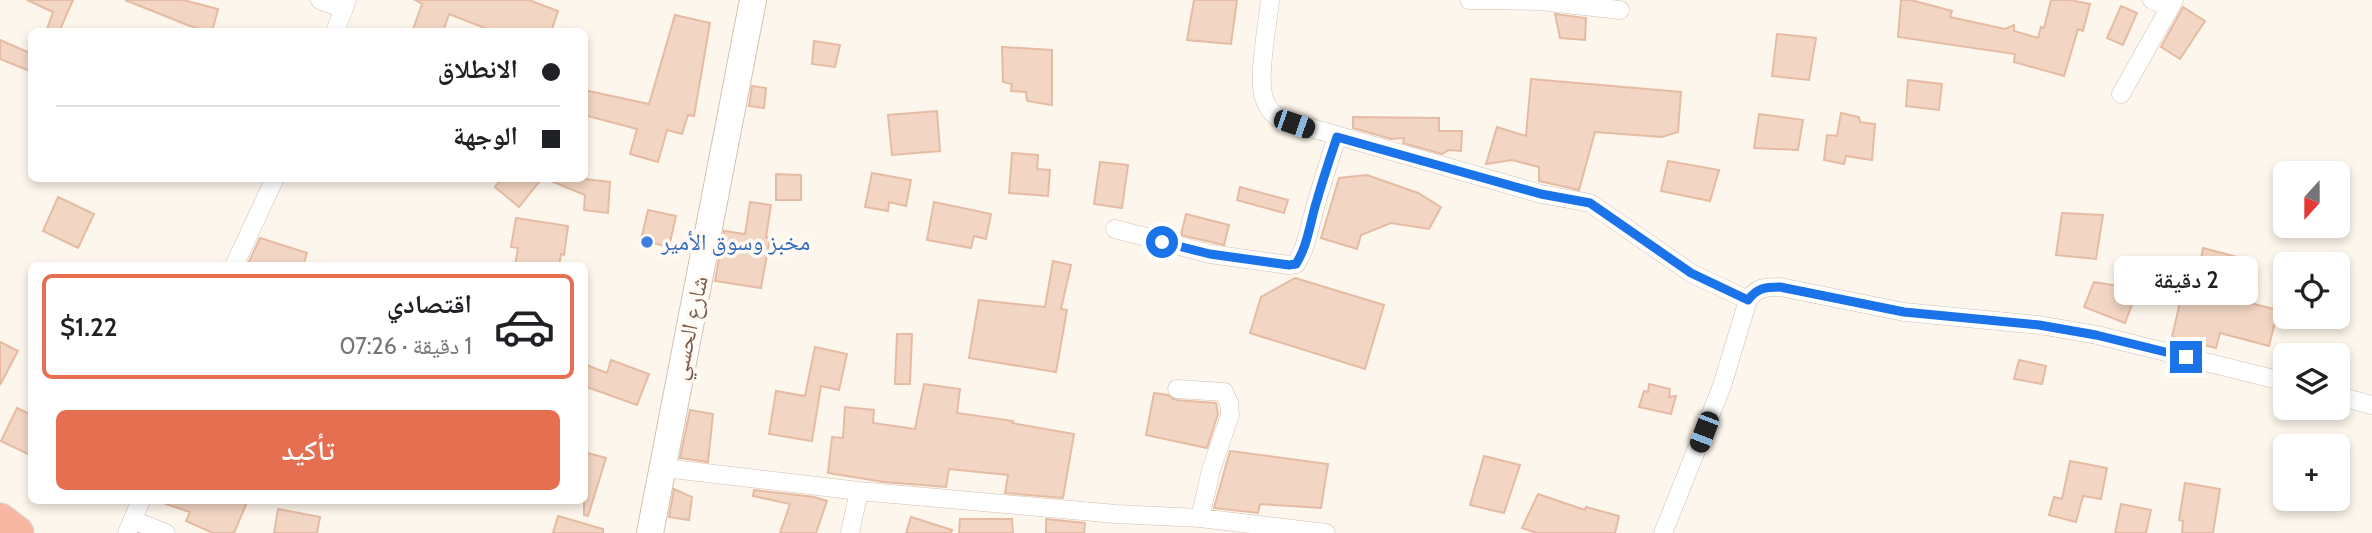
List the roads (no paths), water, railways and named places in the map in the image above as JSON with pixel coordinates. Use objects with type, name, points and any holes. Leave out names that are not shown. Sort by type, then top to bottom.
[{"type":"highway","points":[[0,520],[18,533]]},
{"type":"street","points":[[320,0],[346,4],[337,28]]},
{"type":"street","name":"شارع الحسي","points":[[650,533],[753,0]]},
{"type":"street","points":[[1270,0],[1262,95],[1269,111],[1280,119],[1541,194],[1590,203],[1691,273],[1748,300]]},
{"type":"street","points":[[1469,0],[1540,1],[1620,10]]},
{"type":"street","points":[[2121,94],[2172,4],[2152,0]]},
{"type":"street","points":[[1115,229],[1210,254],[1296,264],[1305,245],[1337,137]]},
{"type":"street","points":[[236,262],[273,182]]},
{"type":"street","points":[[1663,533],[1722,386],[1748,300],[1754,291],[1763,287],[1780,287],[1904,312],[2039,325],[2096,335],[2273,379]]},
{"type":"street","points":[[1177,388],[1224,392],[1229,403],[1230,415],[1211,470],[1200,518]]},
{"type":"street","points":[[2350,399],[2372,405]]},
{"type":"street","points":[[664,468],[859,491],[1116,514],[1200,518],[1326,533]]},
{"type":"street","points":[[850,533],[859,491]]},
{"type":"street","points":[[139,504],[130,526],[166,533]]},
{"type":"place","name":"مخبز وسوق الأمير","points":[[647,242]]}]
